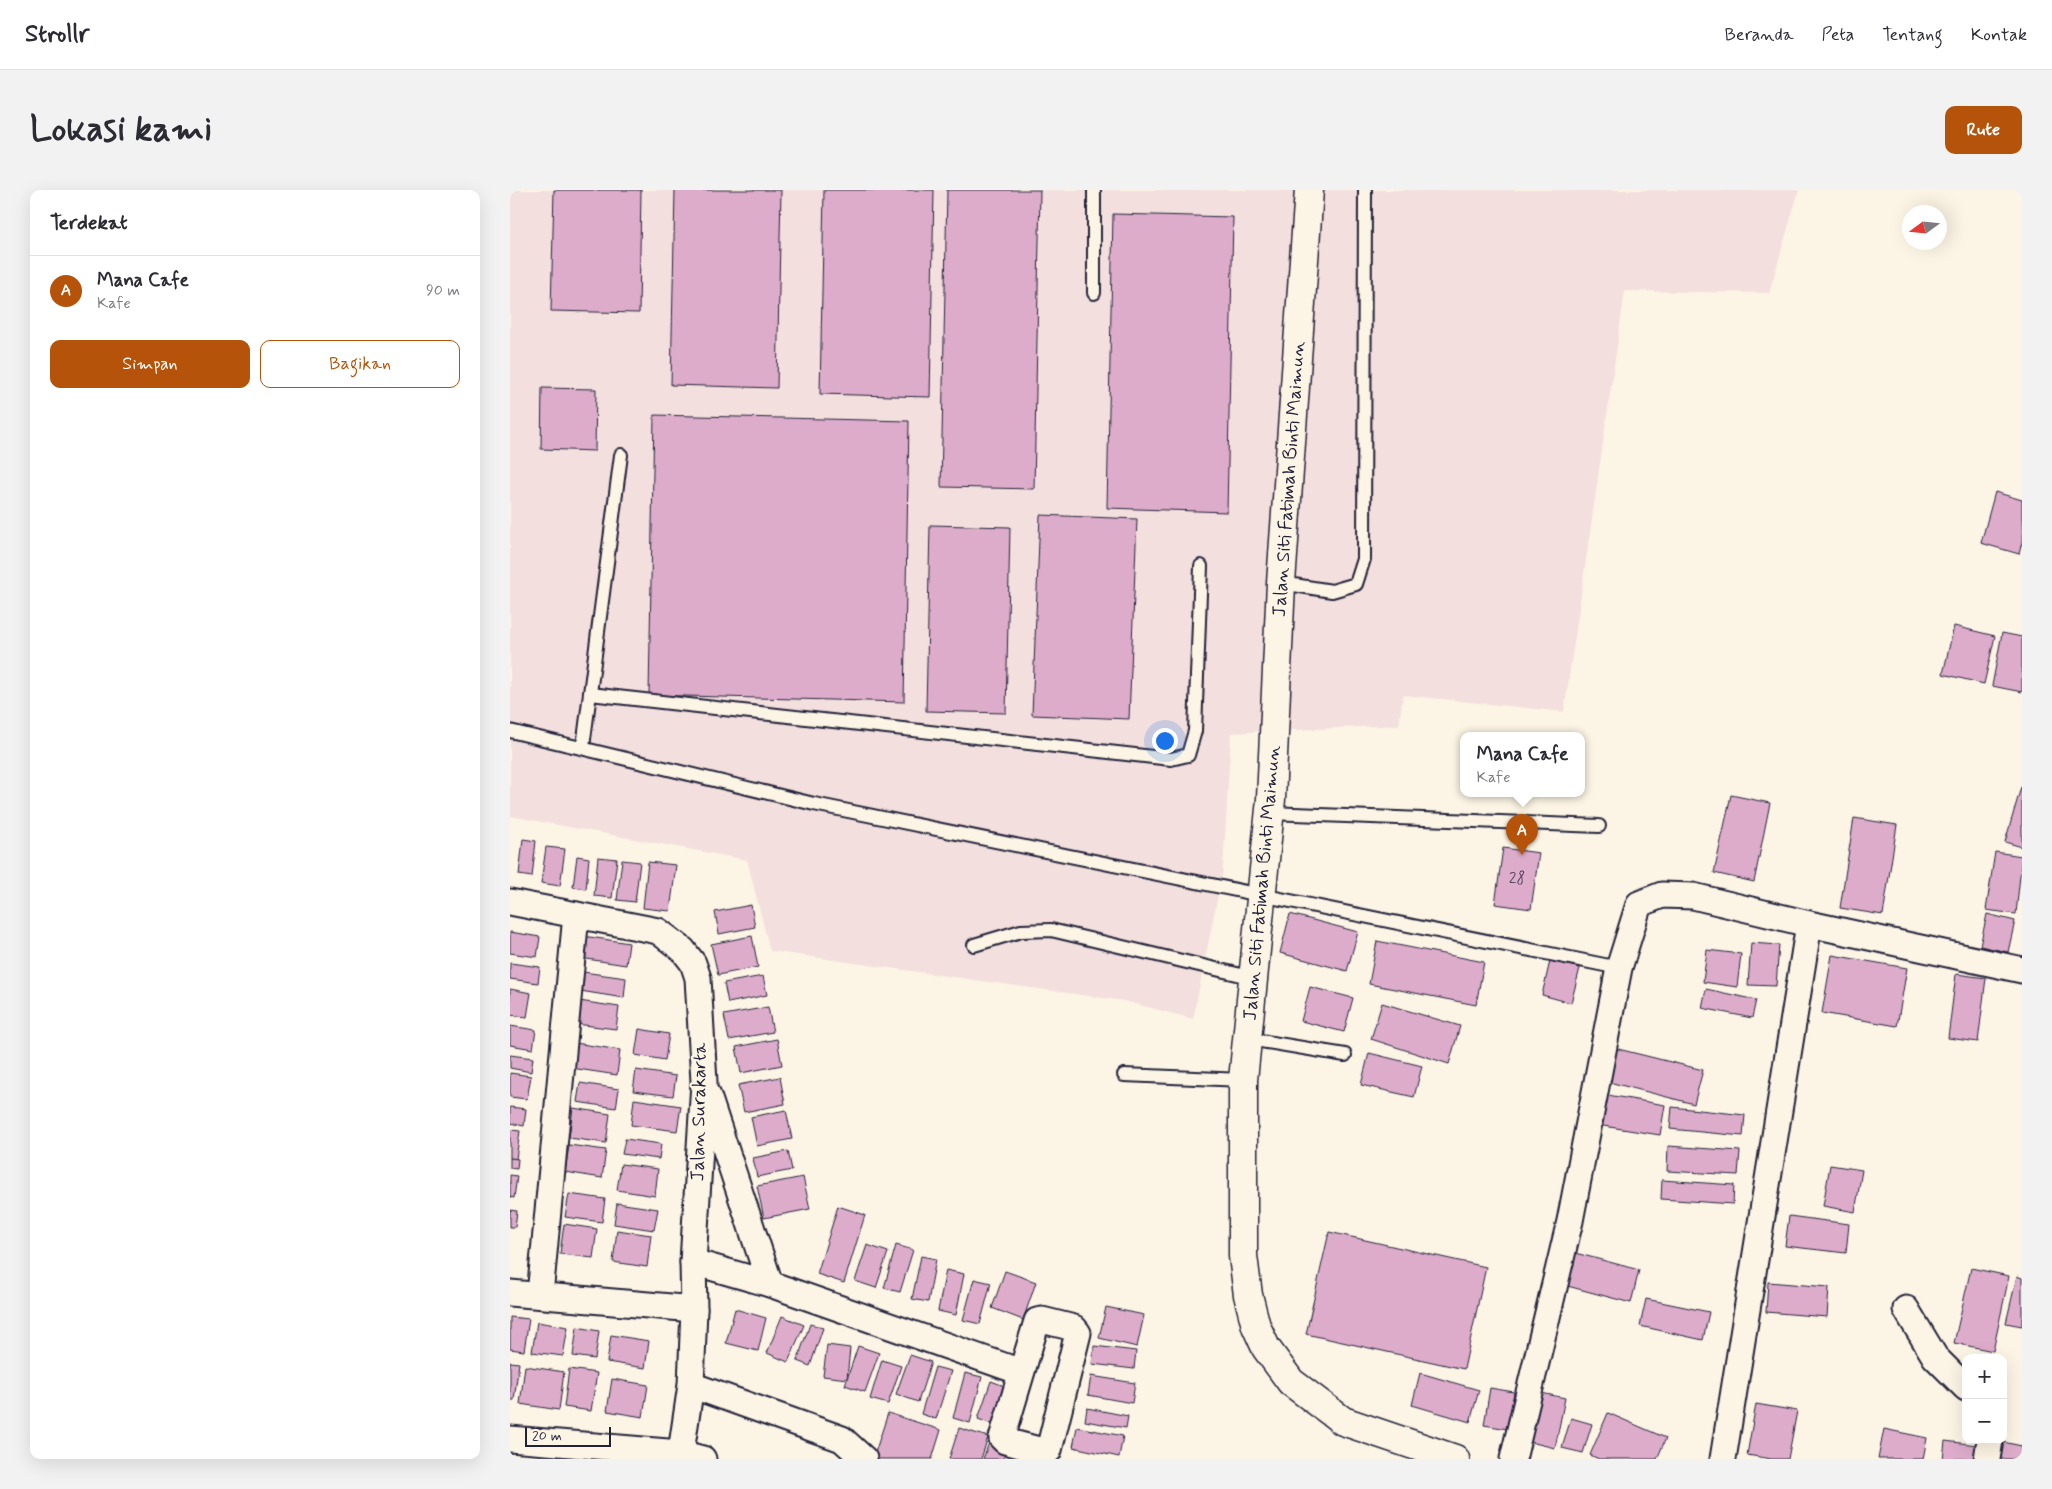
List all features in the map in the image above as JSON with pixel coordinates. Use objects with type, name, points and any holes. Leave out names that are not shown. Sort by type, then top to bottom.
[{"type":"street","name":"Jalan Siti Fatimah Binti Maimun","points":[[1309,190],[1281,583],[1269,814],[1249,1039],[1243,1080],[1243,1256],[1248,1295],[1256,1326],[1266,1348],[1291,1382],[1343,1421],[1455,1459]]},
{"type":"street","points":[[1513,1459],[1570,1221],[1619,968],[1639,904],[1662,895],[1693,896],[1809,924],[2022,970]]},
{"type":"street","name":"Jalan Surakarta","points":[[510,902],[658,931],[683,950],[693,963],[698,978],[704,1082],[693,1262],[694,1308],[688,1457]]},
{"type":"street","points":[[540,1295],[576,915]]},
{"type":"street","points":[[1723,1459],[1809,924]]},
{"type":"street","points":[[704,1082],[770,1284]]},
{"type":"street","points":[[693,1262],[770,1284],[1021,1372]]},
{"type":"street","points":[[510,1293],[694,1308]]},
{"type":"street","points":[[1906,1309],[1935,1357],[1962,1384]]},
{"type":"street","points":[[1042,1320],[1074,1328],[1078,1333],[1049,1450],[1043,1451],[1005,1442],[1002,1438],[1021,1372],[1037,1321],[1042,1320]]},
{"type":"street","points":[[691,1385],[842,1438],[864,1459]]},
{"type":"street","points":[[510,1439],[688,1457]]},
{"type":"street","points":[[1987,1459],[1989,1444]]},
{"type":"lane","points":[[1094,190],[1094,293]]},
{"type":"lane","points":[[1281,583],[1332,591],[1356,584],[1364,559],[1365,190]]},
{"type":"lane","points":[[583,747],[621,455]]},
{"type":"lane","points":[[590,694],[1171,758],[1188,754],[1195,731],[1201,566]]},
{"type":"lane","points":[[510,731],[814,804],[1619,968]]},
{"type":"lane","points":[[1269,814],[1598,826]]},
{"type":"lane","points":[[974,945],[1021,932],[1050,930],[1254,978]]},
{"type":"lane","points":[[1249,1039],[1345,1055]]},
{"type":"lane","points":[[1124,1075],[1243,1080]]},
{"type":"shaded area","points":[[510,190],[1799,190],[1769,293],[1625,291],[1564,712],[1403,695],[1399,725],[1231,733],[1223,870],[1193,1019],[1124,1001],[770,951],[747,860],[510,816]]},
{"type":"building","points":[[554,190],[641,190],[639,313],[551,311]]},
{"type":"building","points":[[675,190],[781,190],[777,388],[671,385]]},
{"type":"building","points":[[824,190],[934,190],[930,397],[820,394]]},
{"type":"building","points":[[947,190],[1040,190],[1034,489],[941,487]]},
{"type":"building","points":[[1113,214],[1233,217],[1227,512],[1107,508]]},
{"type":"building","points":[[542,388],[596,389],[595,451],[541,449]]},
{"type":"building","points":[[654,415],[909,421],[904,702],[649,695]]},
{"type":"building","points":[[1995,492],[2022,500],[2022,542],[2019,554],[1981,543]]},
{"type":"building","points":[[1040,515],[1137,519],[1129,719],[1032,715]]},
{"type":"building","points":[[930,525],[1010,527],[1006,713],[926,711]]},
{"type":"building","points":[[1954,626],[1995,636],[1984,684],[1943,674]]},
{"type":"building","points":[[2002,633],[2022,637],[2022,692],[1992,686]]},
{"type":"building","points":[[2022,787],[2022,847],[2005,842]]},
{"type":"building","points":[[1731,795],[1770,803],[1754,882],[1714,873]]},
{"type":"building","points":[[1854,818],[1897,825],[1883,915],[1840,908]]},
{"type":"building","points":[[523,839],[536,841],[532,877],[519,875]]},
{"type":"building","points":[[546,847],[565,849],[560,886],[541,883]]},
{"type":"building","points":[[1503,848],[1539,853],[1531,909],[1495,904]]},
{"type":"building","points":[[1995,852],[2022,856],[2016,914],[1986,910]]},
{"type":"building","points":[[577,856],[589,858],[586,889],[573,887]]},
{"type":"building","points":[[598,857],[617,859],[612,898],[594,896]]},
{"type":"building","points":[[622,860],[640,862],[635,902],[617,900]]},
{"type":"building","points":[[648,862],[676,865],[670,911],[643,908]]},
{"type":"building","points":[[751,905],[755,927],[719,934],[715,912]]},
{"type":"building","points":[[1290,914],[1358,932],[1347,971],[1280,953]]},
{"type":"building","points":[[1987,914],[2015,921],[2008,952],[1980,946]]},
{"type":"building","points":[[510,932],[540,937],[537,957],[510,953]]},
{"type":"building","points":[[583,936],[629,943],[626,965],[580,958]]},
{"type":"building","points":[[752,936],[758,967],[718,975],[711,944]]},
{"type":"building","points":[[1377,941],[1484,962],[1476,1005],[1369,984]]},
{"type":"building","points":[[1751,943],[1779,945],[1776,986],[1748,985]]},
{"type":"building","points":[[1707,950],[1741,954],[1737,987],[1703,982]]},
{"type":"building","points":[[1832,955],[1907,968],[1897,1026],[1822,1013]]},
{"type":"building","points":[[1550,961],[1580,968],[1571,1003],[1542,995]]},
{"type":"building","points":[[510,963],[540,967],[538,983],[510,979]]},
{"type":"building","points":[[583,972],[626,978],[624,998],[580,991]]},
{"type":"building","points":[[1956,974],[1986,978],[1978,1042],[1948,1038]]},
{"type":"building","points":[[763,976],[767,995],[728,1003],[724,983]]},
{"type":"building","points":[[1310,987],[1353,998],[1344,1032],[1301,1021]]},
{"type":"building","points":[[510,989],[531,993],[527,1017],[510,1015]]},
{"type":"building","points":[[1706,989],[1756,1000],[1752,1018],[1702,1008]]},
{"type":"building","points":[[579,1001],[619,1007],[616,1029],[576,1024]]},
{"type":"building","points":[[1382,1003],[1460,1026],[1449,1064],[1371,1039]]},
{"type":"building","points":[[768,1007],[773,1032],[729,1040],[724,1015]]},
{"type":"building","points":[[510,1026],[536,1030],[533,1049],[510,1045]]},
{"type":"building","points":[[639,1029],[669,1034],[665,1060],[635,1055]]},
{"type":"building","points":[[777,1039],[782,1065],[741,1073],[736,1047]]},
{"type":"building","points":[[575,1043],[620,1050],[617,1075],[571,1068]]},
{"type":"building","points":[[1614,1048],[1703,1070],[1694,1104],[1605,1081]]},
{"type":"building","points":[[1369,1053],[1422,1066],[1414,1097],[1361,1085]]},
{"type":"building","points":[[510,1055],[533,1058],[531,1072],[510,1068]]},
{"type":"building","points":[[636,1070],[676,1076],[673,1096],[633,1091]]},
{"type":"building","points":[[510,1073],[531,1076],[527,1099],[510,1097]]},
{"type":"building","points":[[780,1077],[785,1104],[744,1112],[738,1085]]},
{"type":"building","points":[[580,1083],[619,1089],[616,1108],[577,1102]]},
{"type":"building","points":[[1602,1094],[1665,1105],[1660,1135],[1597,1125]]},
{"type":"building","points":[[634,1099],[681,1106],[677,1131],[631,1125]]},
{"type":"building","points":[[510,1107],[526,1109],[524,1126],[510,1123]]},
{"type":"building","points":[[1672,1107],[1745,1115],[1743,1136],[1670,1129]]},
{"type":"building","points":[[573,1108],[610,1114],[606,1143],[569,1138]]},
{"type":"building","points":[[786,1110],[792,1139],[757,1146],[751,1117]]},
{"type":"building","points":[[510,1130],[520,1131],[516,1159],[510,1158]]},
{"type":"building","points":[[625,1139],[661,1144],[659,1159],[622,1154]]},
{"type":"building","points":[[569,1145],[606,1150],[602,1178],[565,1172]]},
{"type":"building","points":[[1668,1146],[1740,1151],[1738,1175],[1667,1171]]},
{"type":"building","points":[[788,1151],[792,1170],[757,1177],[753,1158]]},
{"type":"building","points":[[510,1158],[518,1159],[517,1169],[510,1168]]},
{"type":"building","points":[[621,1164],[658,1169],[655,1196],[617,1190]]},
{"type":"building","points":[[1830,1165],[1862,1170],[1855,1212],[1823,1206]]},
{"type":"building","points":[[510,1175],[517,1176],[514,1198],[510,1197]]},
{"type":"building","points":[[803,1177],[810,1209],[764,1218],[757,1186]]},
{"type":"building","points":[[1662,1180],[1734,1185],[1733,1204],[1661,1199]]},
{"type":"building","points":[[569,1194],[605,1199],[602,1222],[565,1217]]},
{"type":"building","points":[[617,1203],[658,1209],[654,1230],[614,1224]]},
{"type":"building","points":[[838,1206],[865,1215],[844,1283],[817,1274]]},
{"type":"building","points":[[510,1210],[517,1211],[515,1227],[510,1227]]},
{"type":"building","points":[[1789,1216],[1849,1224],[1846,1253],[1785,1246]]},
{"type":"building","points":[[564,1224],[597,1229],[593,1258],[560,1254]]},
{"type":"building","points":[[617,1230],[651,1235],[647,1267],[613,1262]]},
{"type":"building","points":[[1329,1232],[1486,1267],[1464,1369],[1306,1334]]},
{"type":"building","points":[[867,1245],[888,1252],[876,1288],[855,1281]]},
{"type":"building","points":[[896,1245],[913,1250],[900,1292],[884,1288]]},
{"type":"building","points":[[1568,1251],[1639,1270],[1631,1303],[1560,1284]]},
{"type":"building","points":[[921,1256],[936,1259],[928,1302],[912,1299]]},
{"type":"building","points":[[1971,1268],[2009,1276],[1993,1351],[1954,1343]]},
{"type":"building","points":[[946,1270],[964,1274],[956,1315],[938,1311]]},
{"type":"building","points":[[1005,1271],[1036,1282],[1023,1320],[992,1308]]},
{"type":"building","points":[[2017,1276],[2022,1278],[2022,1326],[2006,1323]]},
{"type":"building","points":[[974,1279],[991,1283],[980,1324],[963,1320]]},
{"type":"building","points":[[1768,1282],[1829,1287],[1827,1317],[1766,1312]]},
{"type":"building","points":[[1646,1299],[1709,1312],[1703,1340],[1640,1326]]},
{"type":"building","points":[[1106,1307],[1144,1315],[1137,1347],[1099,1338]]},
{"type":"building","points":[[735,1309],[766,1318],[758,1351],[726,1343]]},
{"type":"building","points":[[782,1316],[804,1325],[788,1362],[767,1353]]},
{"type":"building","points":[[510,1317],[529,1319],[524,1351],[510,1349]]},
{"type":"building","points":[[537,1322],[568,1327],[563,1356],[532,1352]]},
{"type":"building","points":[[810,1324],[823,1328],[810,1366],[797,1361]]},
{"type":"building","points":[[577,1327],[599,1331],[595,1359],[573,1356]]},
{"type":"building","points":[[611,1335],[649,1341],[645,1368],[607,1362]]},
{"type":"building","points":[[827,1345],[850,1348],[847,1379],[823,1376]]},
{"type":"building","points":[[858,1346],[879,1353],[865,1392],[845,1385]]},
{"type":"building","points":[[1094,1346],[1136,1351],[1134,1369],[1092,1364]]},
{"type":"building","points":[[910,1355],[931,1362],[918,1402],[896,1394]]},
{"type":"building","points":[[882,1360],[901,1366],[888,1404],[870,1399]]},
{"type":"building","points":[[510,1362],[519,1363],[514,1400],[510,1400]]},
{"type":"building","points":[[525,1366],[564,1372],[559,1410],[520,1404]]},
{"type":"building","points":[[935,1367],[951,1371],[936,1419],[921,1414]]},
{"type":"building","points":[[569,1369],[597,1373],[591,1411],[564,1407]]},
{"type":"building","points":[[965,1373],[982,1377],[970,1423],[953,1418]]},
{"type":"building","points":[[1420,1373],[1479,1390],[1470,1422],[1412,1405]]},
{"type":"building","points":[[1091,1376],[1135,1383],[1132,1403],[1088,1395]]},
{"type":"building","points":[[612,1379],[648,1385],[643,1417],[607,1411]]},
{"type":"building","points":[[991,1381],[1010,1388],[997,1426],[978,1419]]},
{"type":"building","points":[[1490,1388],[1514,1392],[1508,1429],[1484,1425]]},
{"type":"building","points":[[1532,1391],[1565,1398],[1555,1448],[1522,1440]]},
{"type":"building","points":[[1756,1404],[1797,1411],[1788,1459],[1772,1459],[1747,1455]]},
{"type":"building","points":[[1087,1408],[1128,1416],[1126,1428],[1085,1421]]},
{"type":"building","points":[[888,1413],[941,1430],[932,1459],[873,1459]]},
{"type":"building","points":[[1608,1413],[1666,1438],[1657,1459],[1599,1459],[1590,1455]]},
{"type":"building","points":[[1571,1418],[1592,1424],[1583,1453],[1562,1448]]},
{"type":"building","points":[[1077,1427],[1123,1436],[1119,1457],[1073,1447]]},
{"type":"building","points":[[959,1428],[988,1437],[981,1459],[949,1459]]},
{"type":"building","points":[[1884,1429],[1927,1438],[1923,1459],[1878,1459]]},
{"type":"building","points":[[990,1440],[1008,1447],[1003,1459],[983,1459]]},
{"type":"building","points":[[1945,1441],[1977,1445],[1975,1459],[1943,1459]]},
{"type":"building","points":[[2007,1443],[2022,1446],[2022,1459],[1995,1459],[1998,1444]]},
{"type":"place","name":"Mana Cafe","points":[[1522,855]]}]
